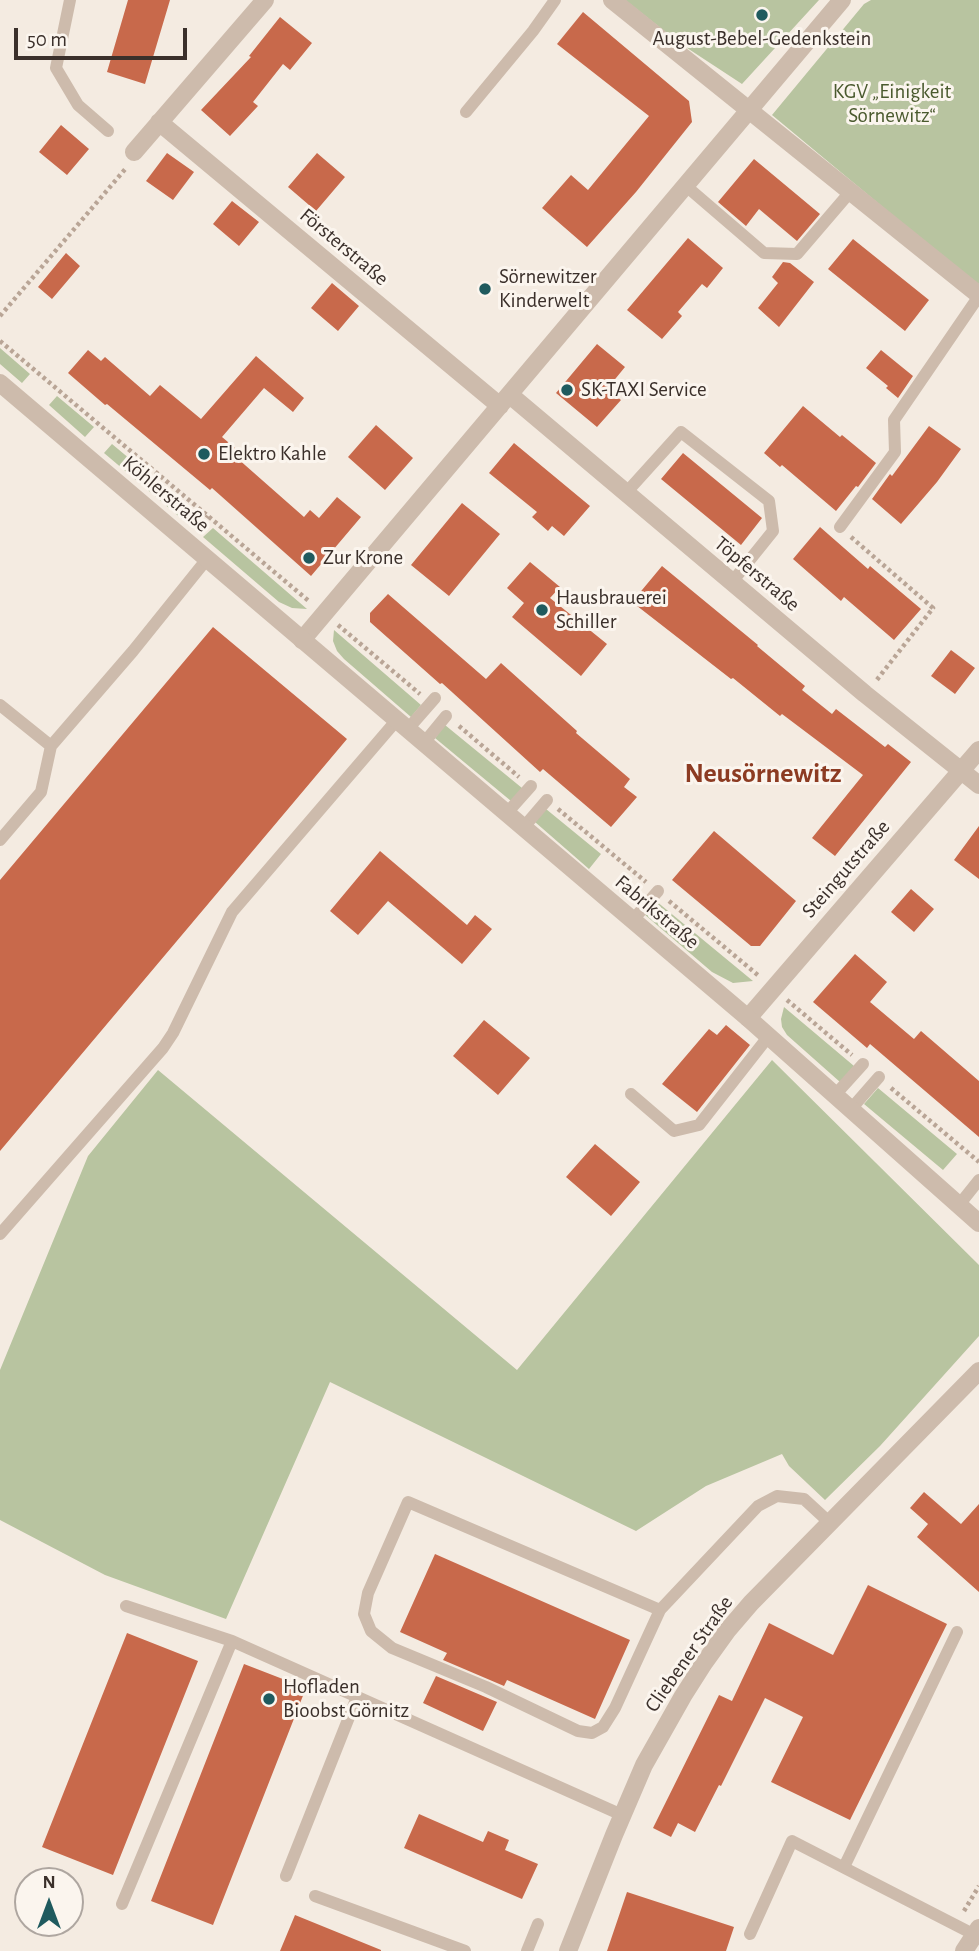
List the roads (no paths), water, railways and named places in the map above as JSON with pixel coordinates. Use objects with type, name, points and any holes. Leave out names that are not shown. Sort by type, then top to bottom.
[{"type":"street","points":[[134,152],[265,0]]},
{"type":"street","points":[[612,0],[979,295]]},
{"type":"street","points":[[302,640],[842,0]]},
{"type":"street","name":"Försterstraße","points":[[159,122],[505,401]]},
{"type":"street","name":"Köhlerstraße","points":[[0,383],[302,640]]},
{"type":"street","name":"Töpferstraße","points":[[505,401],[625,494],[979,785]]},
{"type":"street","name":"Fabrikstraße","points":[[302,640],[748,1018],[979,1223]]},
{"type":"street","name":"Steingutstraße","points":[[748,1018],[979,750]]},
{"type":"street","name":"Cliebener Straße","points":[[568,1951],[622,1815],[650,1755],[704,1663],[751,1603],[979,1371]]},
{"type":"street","points":[[964,1951],[977,1931]]},
{"type":"lane","points":[[70,0],[56,68],[78,105],[108,131]]},
{"type":"lane","points":[[466,112],[555,0]]},
{"type":"lane","points":[[685,186],[764,253],[797,254],[851,191]]},
{"type":"lane","points":[[840,527],[895,452],[894,420],[979,295]]},
{"type":"lane","points":[[625,494],[681,432],[769,501],[773,531],[732,582]]},
{"type":"lane","points":[[0,840],[41,792],[51,746],[133,651],[207,559]]},
{"type":"lane","points":[[0,1234],[163,1048],[173,1033],[232,912],[402,725],[435,698]]},
{"type":"lane","points":[[0,705],[51,746]]},
{"type":"lane","points":[[423,744],[446,716]]},
{"type":"lane","points":[[506,814],[531,786]]},
{"type":"lane","points":[[523,828],[547,800]]},
{"type":"lane","points":[[632,920],[657,891]]},
{"type":"lane","points":[[631,1094],[674,1131],[699,1125],[768,1037]]},
{"type":"lane","points":[[835,1095],[863,1064]]},
{"type":"lane","points":[[851,1109],[879,1077]]},
{"type":"lane","points":[[959,1205],[979,1180]]},
{"type":"lane","points":[[660,1610],[408,1502],[368,1593],[364,1614],[371,1631],[392,1648],[486,1687],[578,1731],[592,1733],[603,1727],[615,1708],[660,1610],[758,1506],[777,1496],[804,1499],[829,1522]]},
{"type":"lane","points":[[126,1606],[232,1641],[622,1815]]},
{"type":"lane","points":[[844,1867],[957,1632]]},
{"type":"lane","points":[[122,1904],[232,1641]]},
{"type":"lane","points":[[286,1876],[357,1697]]},
{"type":"lane","points":[[750,1934],[792,1842],[977,1931]]},
{"type":"lane","points":[[315,1896],[465,1951]]},
{"type":"lane","points":[[527,1951],[538,1924]]},
{"type":"place","name":"August-Bebel-Gedenkstein","points":[[762,15]]},
{"type":"place","name":"Sörnewitzer Kinderwelt","points":[[485,289]]},
{"type":"place","name":"SK-TAXI Service","points":[[567,390]]},
{"type":"place","name":"Elektro Kahle","points":[[204,454]]},
{"type":"place","name":"Zur Krone","points":[[309,558]]},
{"type":"place","name":"Hausbrauerei Schiller","points":[[542,610]]},
{"type":"place","name":"Hofladen Bioobst Görnitz","points":[[269,1699]]},
{"type":"district","name":"Neusörnewitz","points":[[763,774]]},
{"type":"park label","name":"KGV „Einigkeit Sörnewitz“","points":[[892,104]]}]
